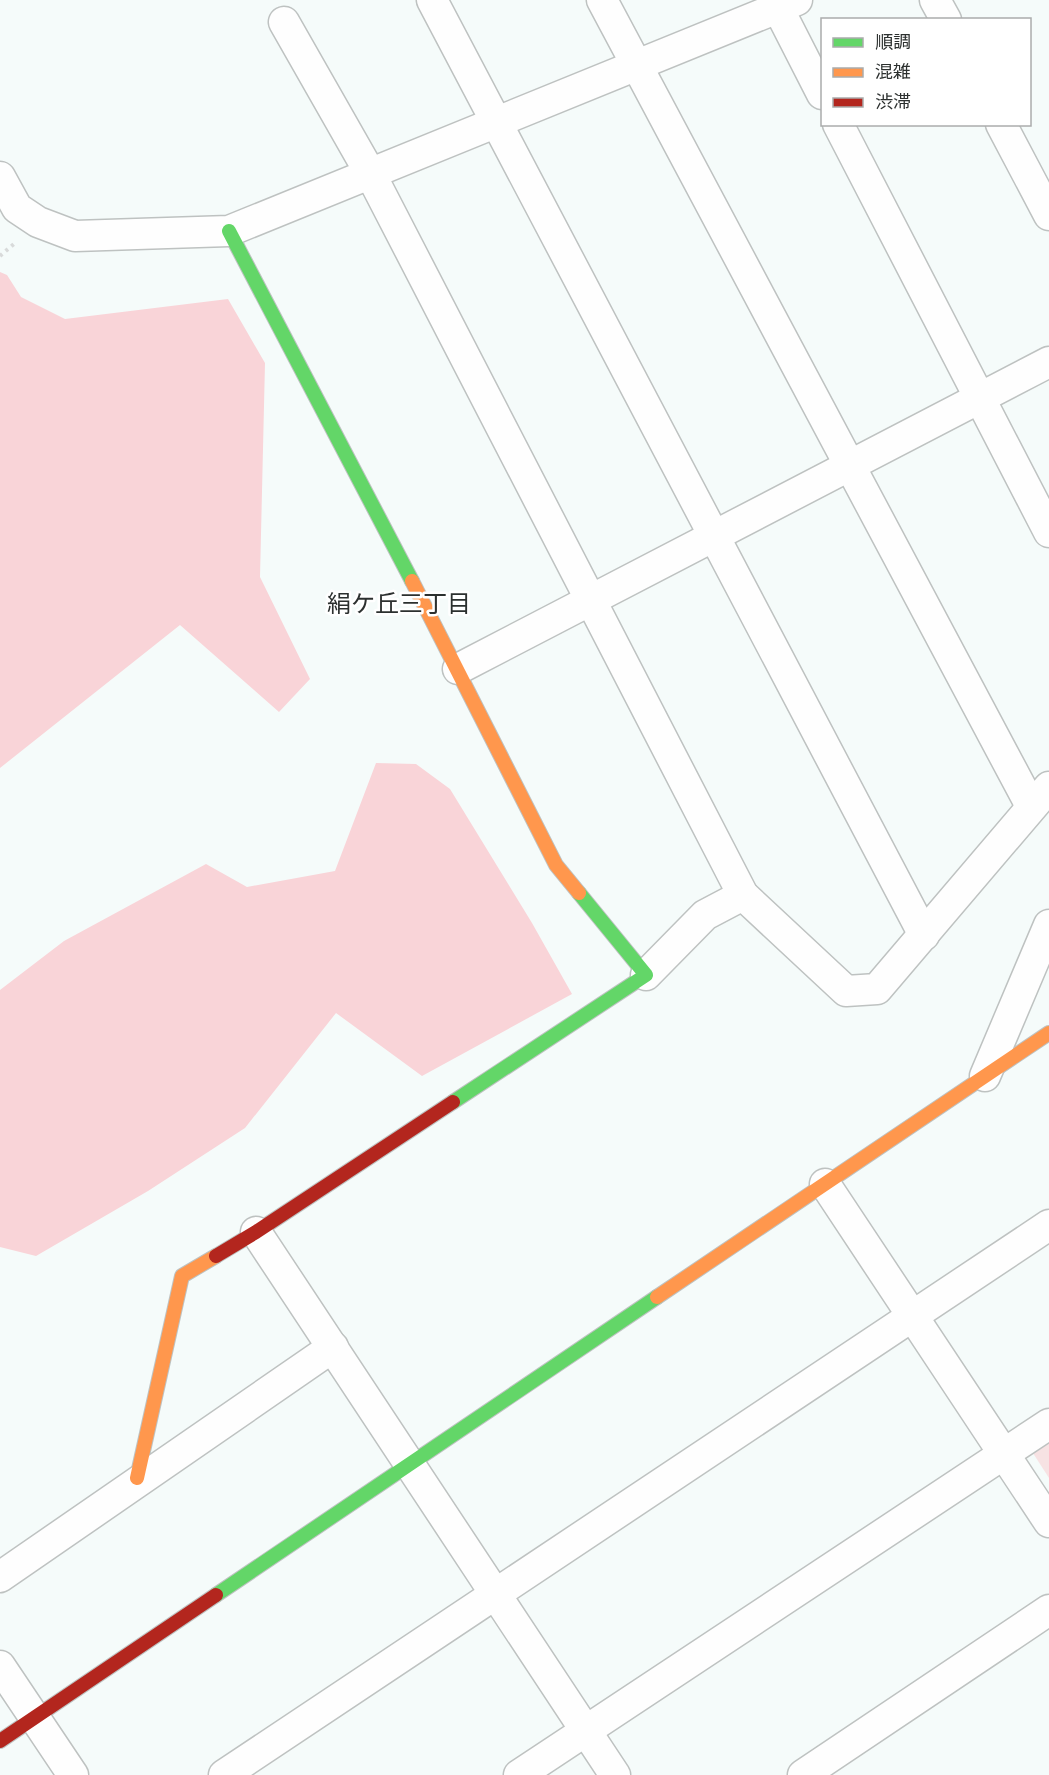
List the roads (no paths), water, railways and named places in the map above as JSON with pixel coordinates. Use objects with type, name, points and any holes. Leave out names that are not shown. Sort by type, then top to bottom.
[{"type":"street","points":[[432,0],[924,935]]},
{"type":"street","points":[[284,22],[370,173],[742,895],[846,991],[877,989],[1040,796],[850,466],[602,0]]},
{"type":"street","points":[[935,0],[945,18]]},
{"type":"street","points":[[0,177],[17,208],[38,222],[75,236],[229,231],[783,3],[821,92]]},
{"type":"street","points":[[839,126],[1049,532]]},
{"type":"street","points":[[1002,126],[1049,214]]},
{"type":"street","points":[[229,231],[458,669],[556,865],[646,975]]},
{"type":"street","points":[[458,669],[1049,362]]},
{"type":"street","points":[[137,1478],[182,1276],[256,1232],[646,975],[705,915],[742,895]]},
{"type":"street","points":[[985,1076],[1049,926]]},
{"type":"street","points":[[0,1741],[1049,1033]]},
{"type":"street","points":[[825,1184],[1049,1522]]},
{"type":"street","points":[[224,1775],[1049,1225]]},
{"type":"street","points":[[256,1232],[615,1775]]},
{"type":"street","points":[[0,1570],[333,1347]]},
{"type":"street","points":[[0,1577],[333,1347]]},
{"type":"street","points":[[519,1775],[1049,1424]]},
{"type":"street","points":[[803,1775],[1049,1610]]},
{"type":"street","points":[[0,1666],[73,1775]]},
{"type":"district","name":"絹ケ丘三丁目","points":[[399,604]]}]
